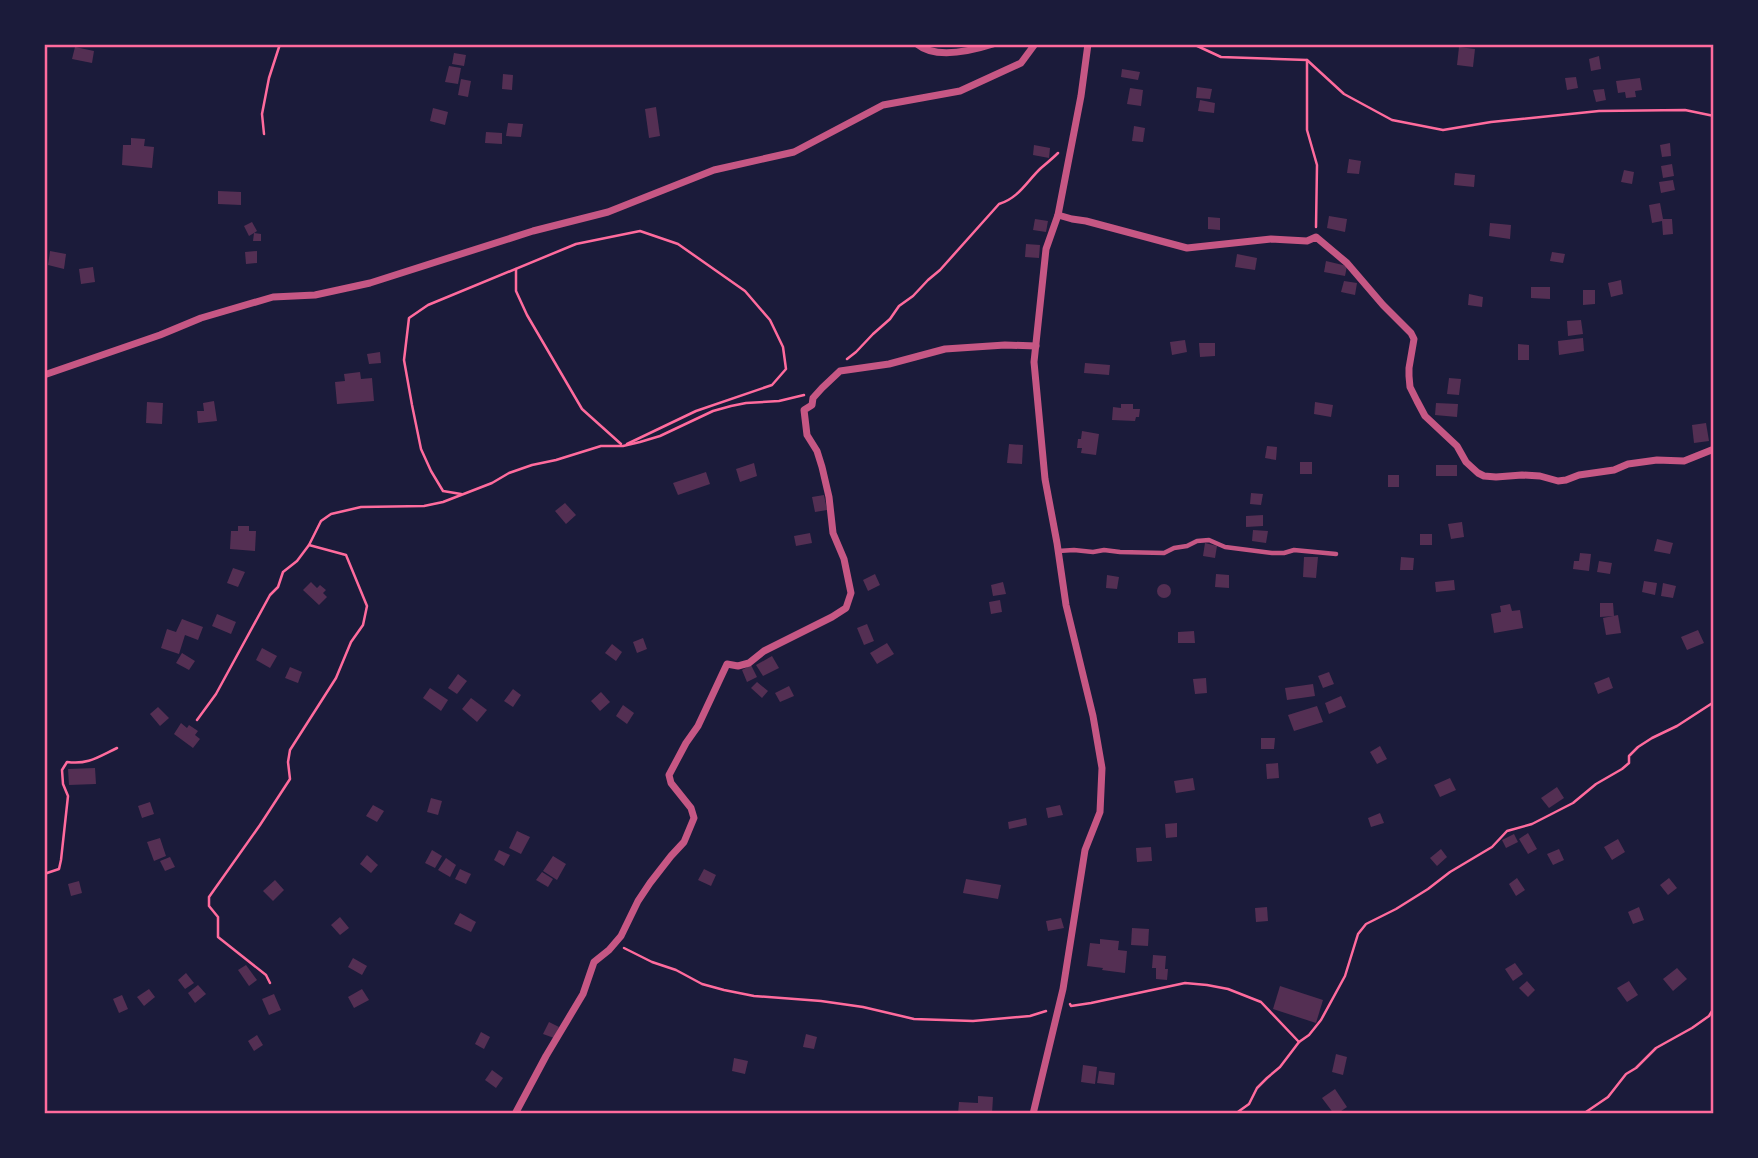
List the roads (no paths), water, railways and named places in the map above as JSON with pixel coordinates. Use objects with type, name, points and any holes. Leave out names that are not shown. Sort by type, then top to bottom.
[{"type":"street","points":[[917,44],[937,53],[993,44]]},
{"type":"street","points":[[44,375],[213,314],[273,297],[315,295],[370,283],[533,231],[608,212],[714,170],[794,152],[883,105],[960,90],[972,85],[1021,63],[1035,44]]},
{"type":"street","points":[[1033,1114],[1063,989],[1085,850],[1100,812],[1102,768],[1093,716],[1066,605],[1045,479],[1034,362],[1046,249],[1058,215],[1088,44]]},
{"type":"street","points":[[1058,215],[1187,248],[1271,239],[1307,241],[1316,237],[1347,263],[1383,305],[1411,332],[1414,339],[1409,368],[1410,387],[1425,416],[1457,446],[1466,462],[1478,473],[1496,477],[1522,475],[1558,481],[1614,470],[1628,464],[1657,460],[1684,461],[1714,449]]},
{"type":"street","points":[[515,1114],[583,994],[594,962],[621,936],[650,883],[684,842],[694,818],[691,808],[671,783],[669,775],[698,726],[727,664],[738,666],[749,663],[764,651],[846,608],[851,593],[844,559],[833,533],[829,496],[817,451],[807,435],[804,410],[812,405],[813,398],[840,371],[889,364],[944,349],[1035,346]]},
{"type":"lane","points":[[1058,551],[1164,553],[1197,541],[1209,540],[1225,547],[1272,553],[1294,550],[1336,554]]}]
